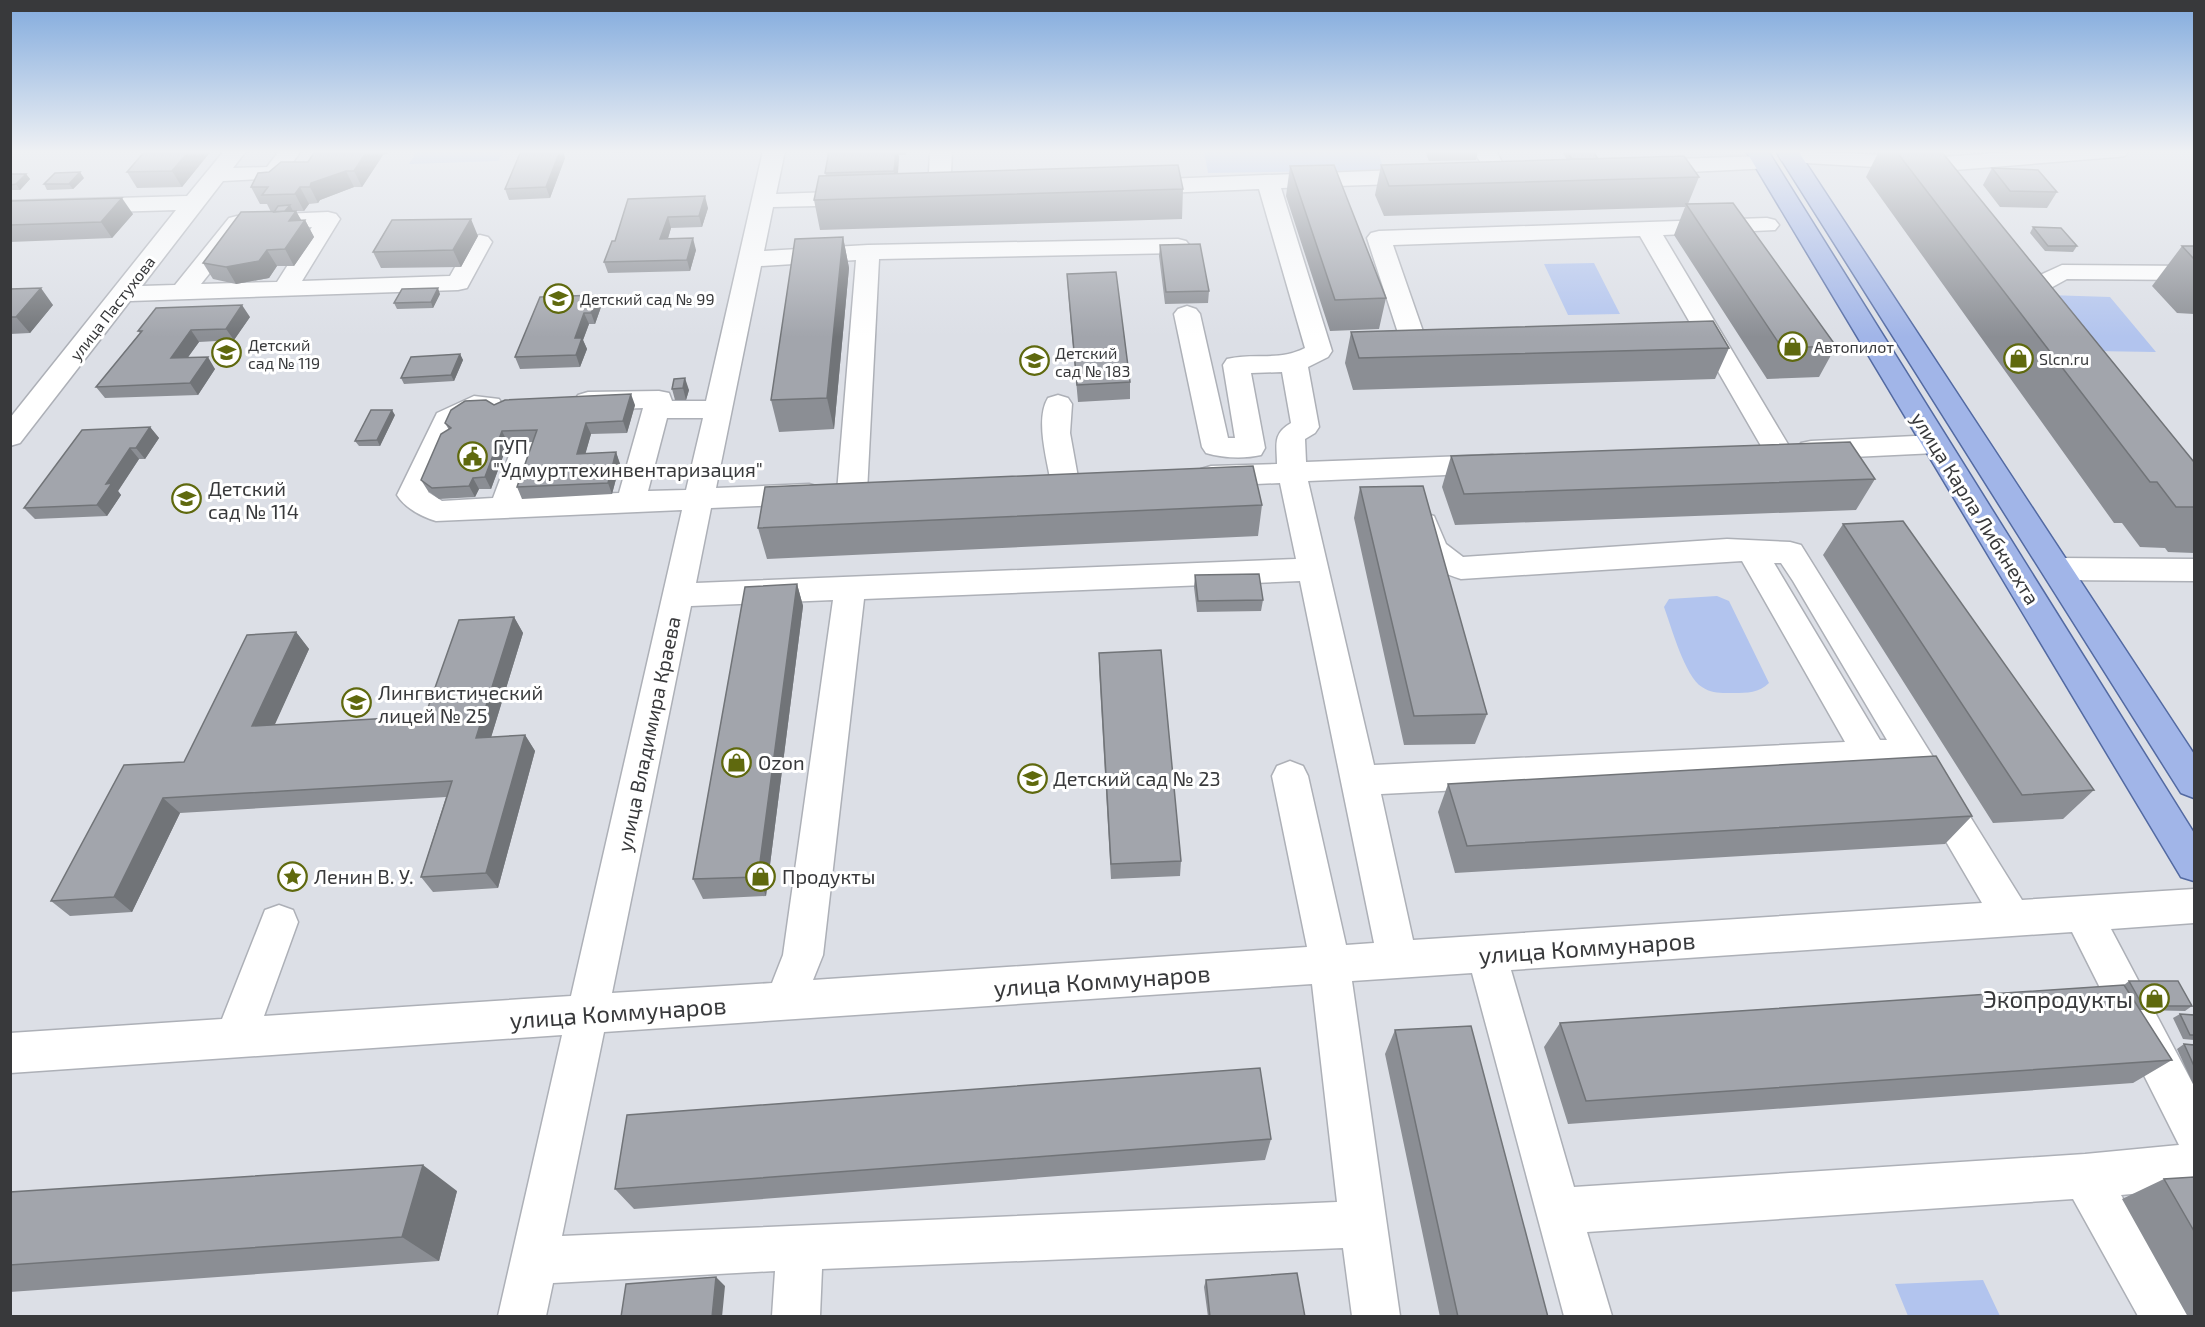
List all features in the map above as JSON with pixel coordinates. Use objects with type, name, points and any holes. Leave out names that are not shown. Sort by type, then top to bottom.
[{"type":"main road","name":"улица Карла Либкнехта","points":[[1807,213],[1936,444],[2194,866]]},
{"type":"main road","name":"улица Карла Либкнехта","points":[[1814,213],[2057,569],[2194,783]]},
{"type":"street","name":"улица Пастухова","points":[[10,437],[186,213]]},
{"type":"street","name":"улица Владимира Краева","points":[[522,1317],[761,213]]},
{"type":"street","points":[[1277,213],[1318,355],[1305,428],[1291,435],[1292,473],[1388,909],[1397,960]]},
{"type":"street","points":[[182,292],[237,223],[328,219],[285,288]]},
{"type":"street","points":[[1461,347],[1405,348],[1379,238],[1767,225]]},
{"type":"street","points":[[1647,229],[1702,341],[1778,451]]},
{"type":"street","points":[[123,294],[458,283],[480,242]]},
{"type":"street","points":[[751,259],[868,252],[1178,246]]},
{"type":"street","points":[[519,404],[474,405],[447,419],[412,495],[436,511],[864,492],[868,252]]},
{"type":"street","points":[[2037,278],[2062,272],[2194,273]]},
{"type":"street","points":[[1187,314],[1216,447],[1251,448],[1236,365]]},
{"type":"street","points":[[1197,359],[1236,365],[1318,355]]},
{"type":"street","points":[[565,402],[659,399],[631,502]]},
{"type":"street","points":[[1058,404],[1056,433],[1065,483]]},
{"type":"street","points":[[656,411],[718,409]]},
{"type":"street","points":[[504,508],[528,442]]},
{"type":"street","points":[[1743,453],[1936,444]]},
{"type":"street","points":[[1185,477],[1520,463]]},
{"type":"street","points":[[1403,468],[1432,546],[1439,558],[1461,568],[1716,550],[1790,553],[2012,918]]},
{"type":"street","points":[[1751,551],[1871,756]]},
{"type":"street","points":[[678,595],[1314,569]]},
{"type":"street","points":[[2057,569],[2194,570]]},
{"type":"street","points":[[785,1001],[803,955],[850,588]]},
{"type":"street","points":[[1360,780],[1913,753]]},
{"type":"street","points":[[1290,776],[1330,964],[1362,1224],[1376,1317]]},
{"type":"street","name":"улица Коммунаров","points":[[10,1053],[2194,906]]},
{"type":"street","points":[[2083,914],[2194,1130]]},
{"type":"street","points":[[236,1038],[279,922]]},
{"type":"street","points":[[1487,954],[1588,1317]]},
{"type":"street","points":[[1559,1211],[2085,1176],[2194,1166]]},
{"type":"street","points":[[2085,1176],[2164,1317]]},
{"type":"street","points":[[535,1261],[611,1255],[1362,1224]]},
{"type":"street","points":[[795,1317],[800,1247]]},
{"type":"shaded area","points":[[1594,263],[1620,314],[1568,315],[1544,264]]},
{"type":"shaded area","points":[[2048,295],[2110,297],[2156,352],[2092,351]]},
{"type":"shaded area","points":[[1717,596],[1729,601],[1769,683],[1761,689],[1744,693],[1710,691],[1696,681],[1684,662],[1664,607],[1669,599]]},
{"type":"shaded area","points":[[1983,1280],[2000,1316],[1908,1316],[1895,1284]]},
{"type":"building","points":[[10,213],[109,213],[101,222],[10,225]]},
{"type":"building","points":[[240,213],[295,213],[289,221],[305,220],[285,249],[267,250],[259,261],[226,267],[203,263]]},
{"type":"building","points":[[624,213],[700,213],[699,216],[668,217],[660,239],[693,238],[687,260],[604,262],[612,241],[615,241]]},
{"type":"building","points":[[1306,213],[1353,213],[1386,298],[1335,300]]},
{"type":"building","points":[[1692,213],[1740,213],[1836,346],[1782,348]]},
{"type":"building","points":[[1944,213],[1991,213],[2194,462],[2194,507],[2176,507],[2157,482],[2150,482]]},
{"type":"building","points":[[471,219],[453,250],[373,252],[392,220]]},
{"type":"building","points":[[2033,227],[2061,228],[2077,246],[2048,246]]},
{"type":"building","points":[[843,237],[827,398],[771,400],[795,239]]},
{"type":"building","points":[[1200,244],[1209,291],[1166,292],[1160,245]]},
{"type":"building","points":[[2182,246],[2194,246],[2194,259]]},
{"type":"building","points":[[1116,272],[1130,382],[1077,385],[1067,274]]},
{"type":"building","points":[[41,288],[16,317],[10,317],[10,289]]},
{"type":"building","points":[[438,288],[431,302],[394,303],[402,289]]},
{"type":"building","points":[[597,295],[591,313],[584,313],[575,338],[582,338],[576,355],[515,357],[540,297]]},
{"type":"building","points":[[242,305],[226,329],[191,330],[171,358],[208,357],[190,383],[96,387],[142,331],[138,331],[156,308]]},
{"type":"building","points":[[1713,321],[1729,348],[1359,358],[1351,332]]},
{"type":"building","points":[[460,354],[451,375],[401,378],[411,357]]},
{"type":"building","points":[[685,378],[683,388],[672,389],[674,379]]},
{"type":"building","name":"ГУП \"Удмурттехинвентаризация\"","points":[[631,394],[623,421],[586,423],[577,454],[616,452],[608,483],[517,487],[537,430],[502,431],[485,477],[473,478],[469,486],[432,488],[421,480],[441,434],[451,428],[445,423],[451,410],[465,401],[486,400],[494,405],[505,400]]},
{"type":"building","points":[[371,410],[392,410],[377,440],[355,441]]},
{"type":"building","points":[[150,427],[136,448],[130,448],[106,484],[112,483],[97,505],[24,508],[82,430]]},
{"type":"building","points":[[1850,442],[1875,479],[1464,494],[1451,456]]},
{"type":"building","points":[[1253,466],[1262,505],[758,528],[765,487]]},
{"type":"building","points":[[1423,486],[1487,714],[1414,716],[1360,487]]},
{"type":"building","points":[[1903,521],[2094,790],[2022,795],[1843,524]]},
{"type":"building","points":[[1259,574],[1263,600],[1198,601],[1195,575]]},
{"type":"building","points":[[797,584],[758,877],[693,879],[745,587]]},
{"type":"building","points":[[514,617],[476,738],[525,735],[486,873],[421,877],[452,781],[163,798],[114,897],[51,901],[124,765],[184,762],[247,635],[296,632],[252,726],[425,716],[459,620]]},
{"type":"building","points":[[1161,650],[1181,861],[1111,864],[1099,653]]},
{"type":"building","points":[[1936,756],[1972,816],[1467,846],[1448,784]]},
{"type":"building","name":"Экопродукты","points":[[2129,981],[2178,981],[2192,1006],[2143,1006]]},
{"type":"building","points":[[2124,985],[2172,1060],[1586,1101],[1560,1023]]},
{"type":"building","points":[[2180,1014],[2194,1015],[2194,1035],[2190,1035]]},
{"type":"building","points":[[1471,1026],[1548,1317],[1458,1317],[1395,1030]]},
{"type":"building","points":[[2184,1044],[2194,1045],[2194,1066]]},
{"type":"building","points":[[1260,1068],[1271,1139],[615,1189],[627,1115]]},
{"type":"building","points":[[423,1165],[402,1237],[10,1265],[10,1192]]},
{"type":"building","points":[[2194,1177],[2194,1231],[2164,1179]]},
{"type":"building","points":[[1297,1273],[1305,1317],[1210,1317],[1206,1280]]},
{"type":"building","points":[[716,1277],[712,1317],[621,1317],[626,1284]]},
{"type":"place","name":"Детский сад № 99","points":[[559,298]]},
{"type":"place","name":"Автопилот","points":[[1793,346]]},
{"type":"place","name":"Детский сад № 119","points":[[227,353]]},
{"type":"place","name":"Slcn.ru","points":[[2018,358]]},
{"type":"place","name":"Детский сад № 183","points":[[1034,361]]},
{"type":"place","name":"ГУП \"Удмурттехинвентаризация\"","points":[[472,457]]},
{"type":"place","name":"Детский сад № 114","points":[[187,499]]},
{"type":"place","name":"Лингвистический лицей № 25","points":[[357,703]]},
{"type":"place","name":"Ozon","points":[[737,762]]},
{"type":"place","name":"Детский сад № 23","points":[[1032,778]]},
{"type":"place","name":"Ленин В. У.","points":[[293,876]]},
{"type":"place","name":"Продукты","points":[[761,876]]},
{"type":"place","name":"Экопродукты","points":[[2154,998]]}]
